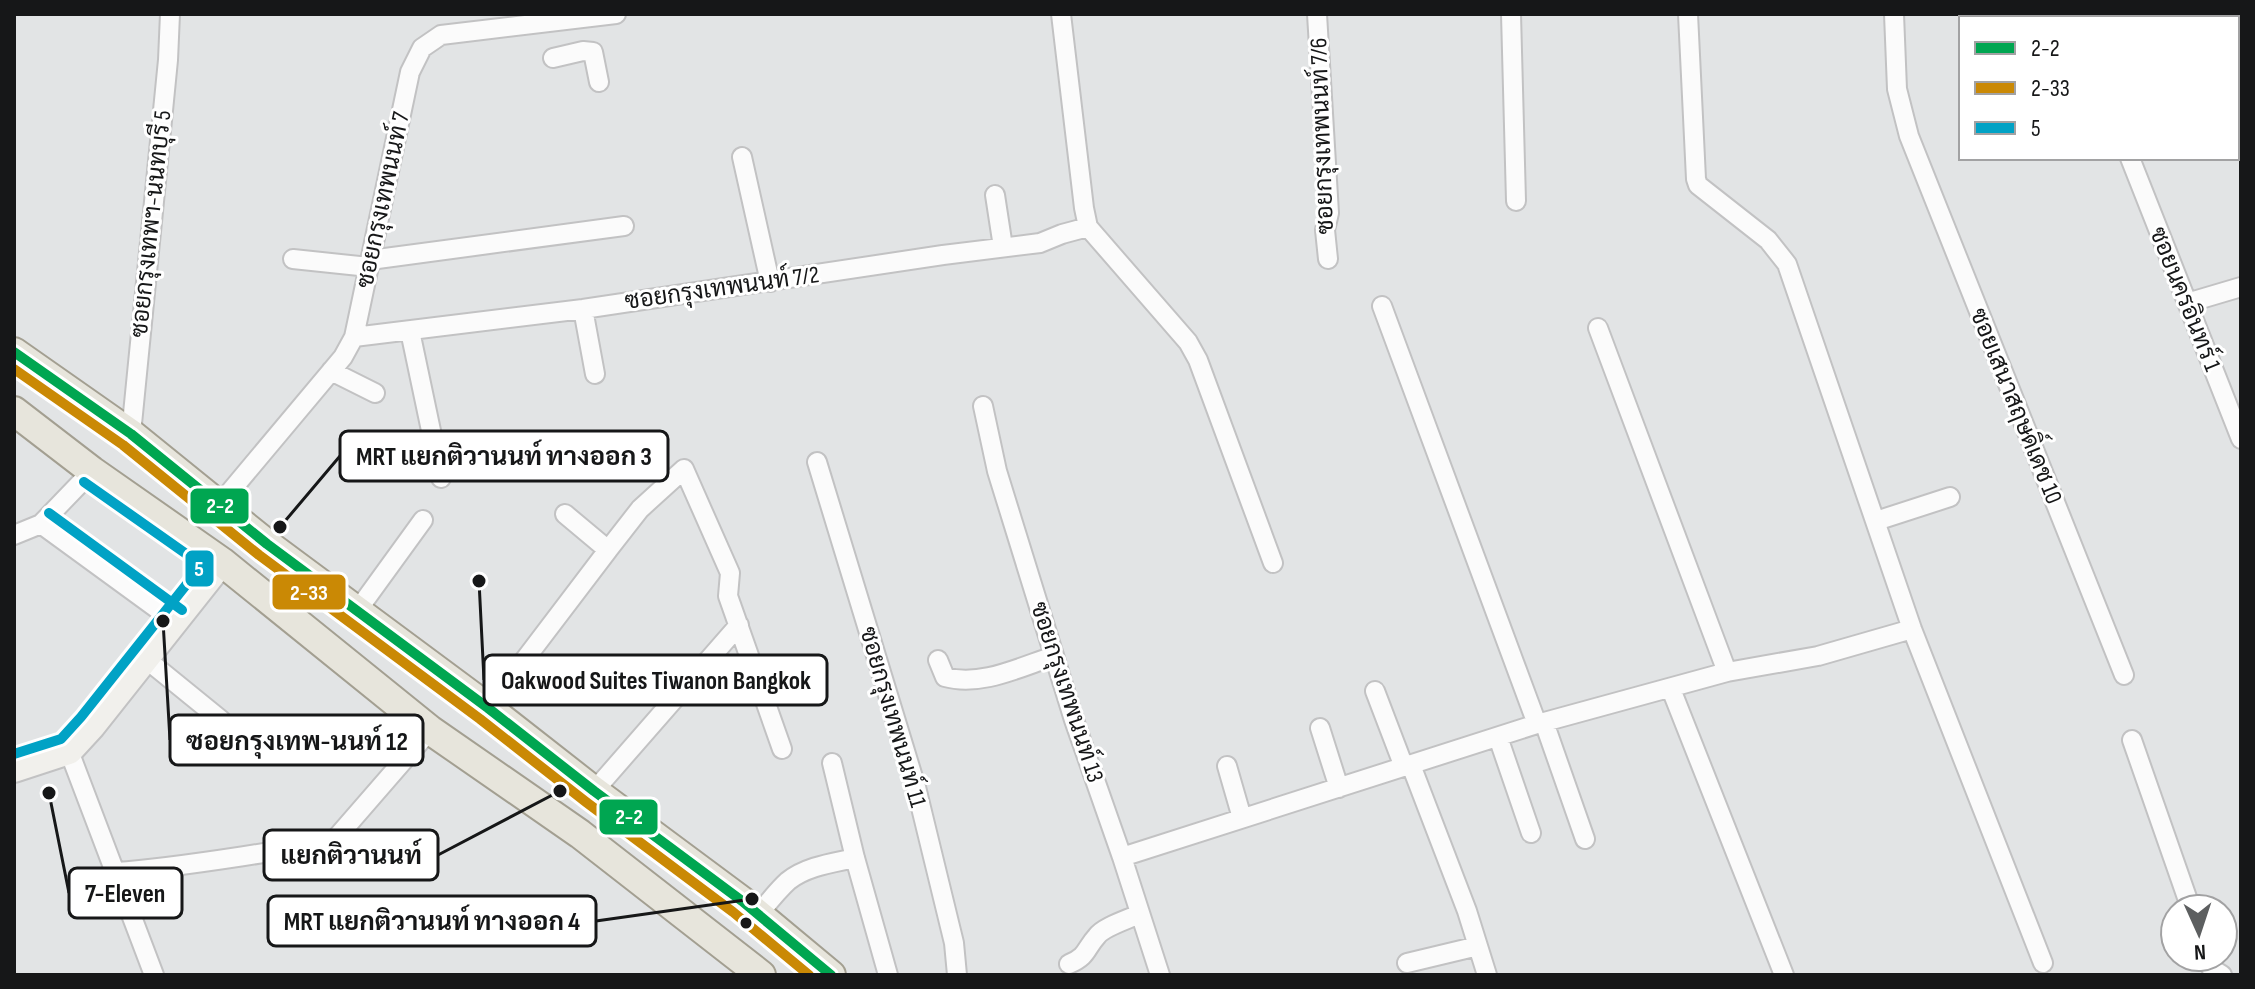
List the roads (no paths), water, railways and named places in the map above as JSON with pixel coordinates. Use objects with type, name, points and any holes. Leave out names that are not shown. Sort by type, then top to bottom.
[{"type":"main road","points":[[14,352],[131,434],[267,544],[742,901],[831,975]]},
{"type":"main road","points":[[54,381],[35,393],[20,416],[222,562],[430,730],[580,834],[761,975]]},
{"type":"street","name":"ซอยกรุงเทพฯ-นนทบุรี 5","points":[[131,434],[170,14]]},
{"type":"street","name":"ซอยกรุงเทพนนท์ 7","points":[[219,505],[343,357],[354,337],[410,72],[422,48],[441,35],[525,19],[587,18],[616,14]]},
{"type":"street","points":[[1061,14],[1088,227],[1188,342],[1198,360],[1273,563]]},
{"type":"street","name":"ซอยกรุงเทพนนท์ 7/6","points":[[1317,14],[1329,213],[1325,230],[1328,259]]},
{"type":"street","points":[[1511,14],[1516,201]]},
{"type":"street","points":[[1688,14],[1698,185],[1768,240],[1787,264],[1912,629],[2043,963]]},
{"type":"street","name":"ซอยเสนาสฤษดิ์เดช 10","points":[[1894,14],[1897,89],[1909,136],[2124,675]]},
{"type":"street","points":[[587,18],[599,82]]},
{"type":"street","points":[[553,58],[583,51],[593,52]]},
{"type":"street","points":[[742,157],[770,282]]},
{"type":"street","name":"ซอยนครอินทร์ 1","points":[[2131,160],[2241,439]]},
{"type":"street","points":[[995,195],[1003,247]]},
{"type":"street","points":[[293,259],[370,264],[624,226]]},
{"type":"street","name":"ซอยกรุงเทพนนท์ 7/2","points":[[354,337],[583,309],[1040,243],[1088,227]]},
{"type":"street","points":[[2187,303],[2241,287]]},
{"type":"street","points":[[1382,306],[1585,839]]},
{"type":"street","points":[[583,309],[595,374]]},
{"type":"street","points":[[1598,328],[1727,672]]},
{"type":"street","points":[[410,331],[441,478]]},
{"type":"street","points":[[331,371],[375,393]]},
{"type":"street","name":"ซอยกรุงเทพนนท์ 13","points":[[983,406],[997,471],[1054,656],[1160,975]]},
{"type":"street","points":[[433,442],[485,442]]},
{"type":"street","name":"ซอยกรุงเทพนนท์ 11","points":[[817,462],[916,787],[954,943],[957,975]]},
{"type":"street","points":[[488,708],[640,509],[684,469],[730,573],[728,596],[782,749]]},
{"type":"street","points":[[14,535],[41,524],[92,471]]},
{"type":"street","points":[[1876,521],[1950,497]]},
{"type":"street","points":[[565,514],[608,550]]},
{"type":"street","points":[[357,611],[423,520]]},
{"type":"street","points":[[41,524],[174,621]]},
{"type":"street","points":[[14,769],[69,751],[83,738],[222,562]]},
{"type":"street","points":[[594,791],[739,625]]},
{"type":"street","points":[[1122,857],[1540,723],[1727,672],[1818,656],[1912,629]]},
{"type":"street","points":[[938,660],[945,677],[957,681],[986,678],[1054,656]]},
{"type":"street","points":[[146,659],[221,720]]},
{"type":"street","points":[[1671,689],[1784,975]]},
{"type":"street","points":[[1375,691],[1467,911],[1487,975]]},
{"type":"street","points":[[1320,728],[1339,788]]},
{"type":"street","points":[[116,872],[158,869],[331,844],[430,730]]},
{"type":"street","points":[[1498,737],[1531,833]]},
{"type":"street","points":[[2132,740],[2185,893]]},
{"type":"street","points":[[69,751],[154,975]]},
{"type":"street","points":[[832,763],[888,975]]},
{"type":"street","points":[[1227,766],[1242,818]]},
{"type":"street","points":[[758,915],[798,874],[855,858]]},
{"type":"street","points":[[1069,964],[1086,954],[1098,934],[1139,914]]},
{"type":"street","points":[[1407,963],[1478,946]]},
{"type":"place","name":"MRT แยกติวานนท์ ทางออก 3","points":[[280,527]]},
{"type":"place","name":"Oakwood Suites Tiwanon Bangkok","points":[[479,581]]},
{"type":"place","name":"ซอยกรุงเทพ-นนท์ 12","points":[[163,621]]},
{"type":"place","name":"แยกติวานนท์","points":[[560,791]]},
{"type":"place","name":"7-Eleven","points":[[49,793]]},
{"type":"place","name":"MRT แยกติวานนท์ ทางออก 4","points":[[752,899]]}]
